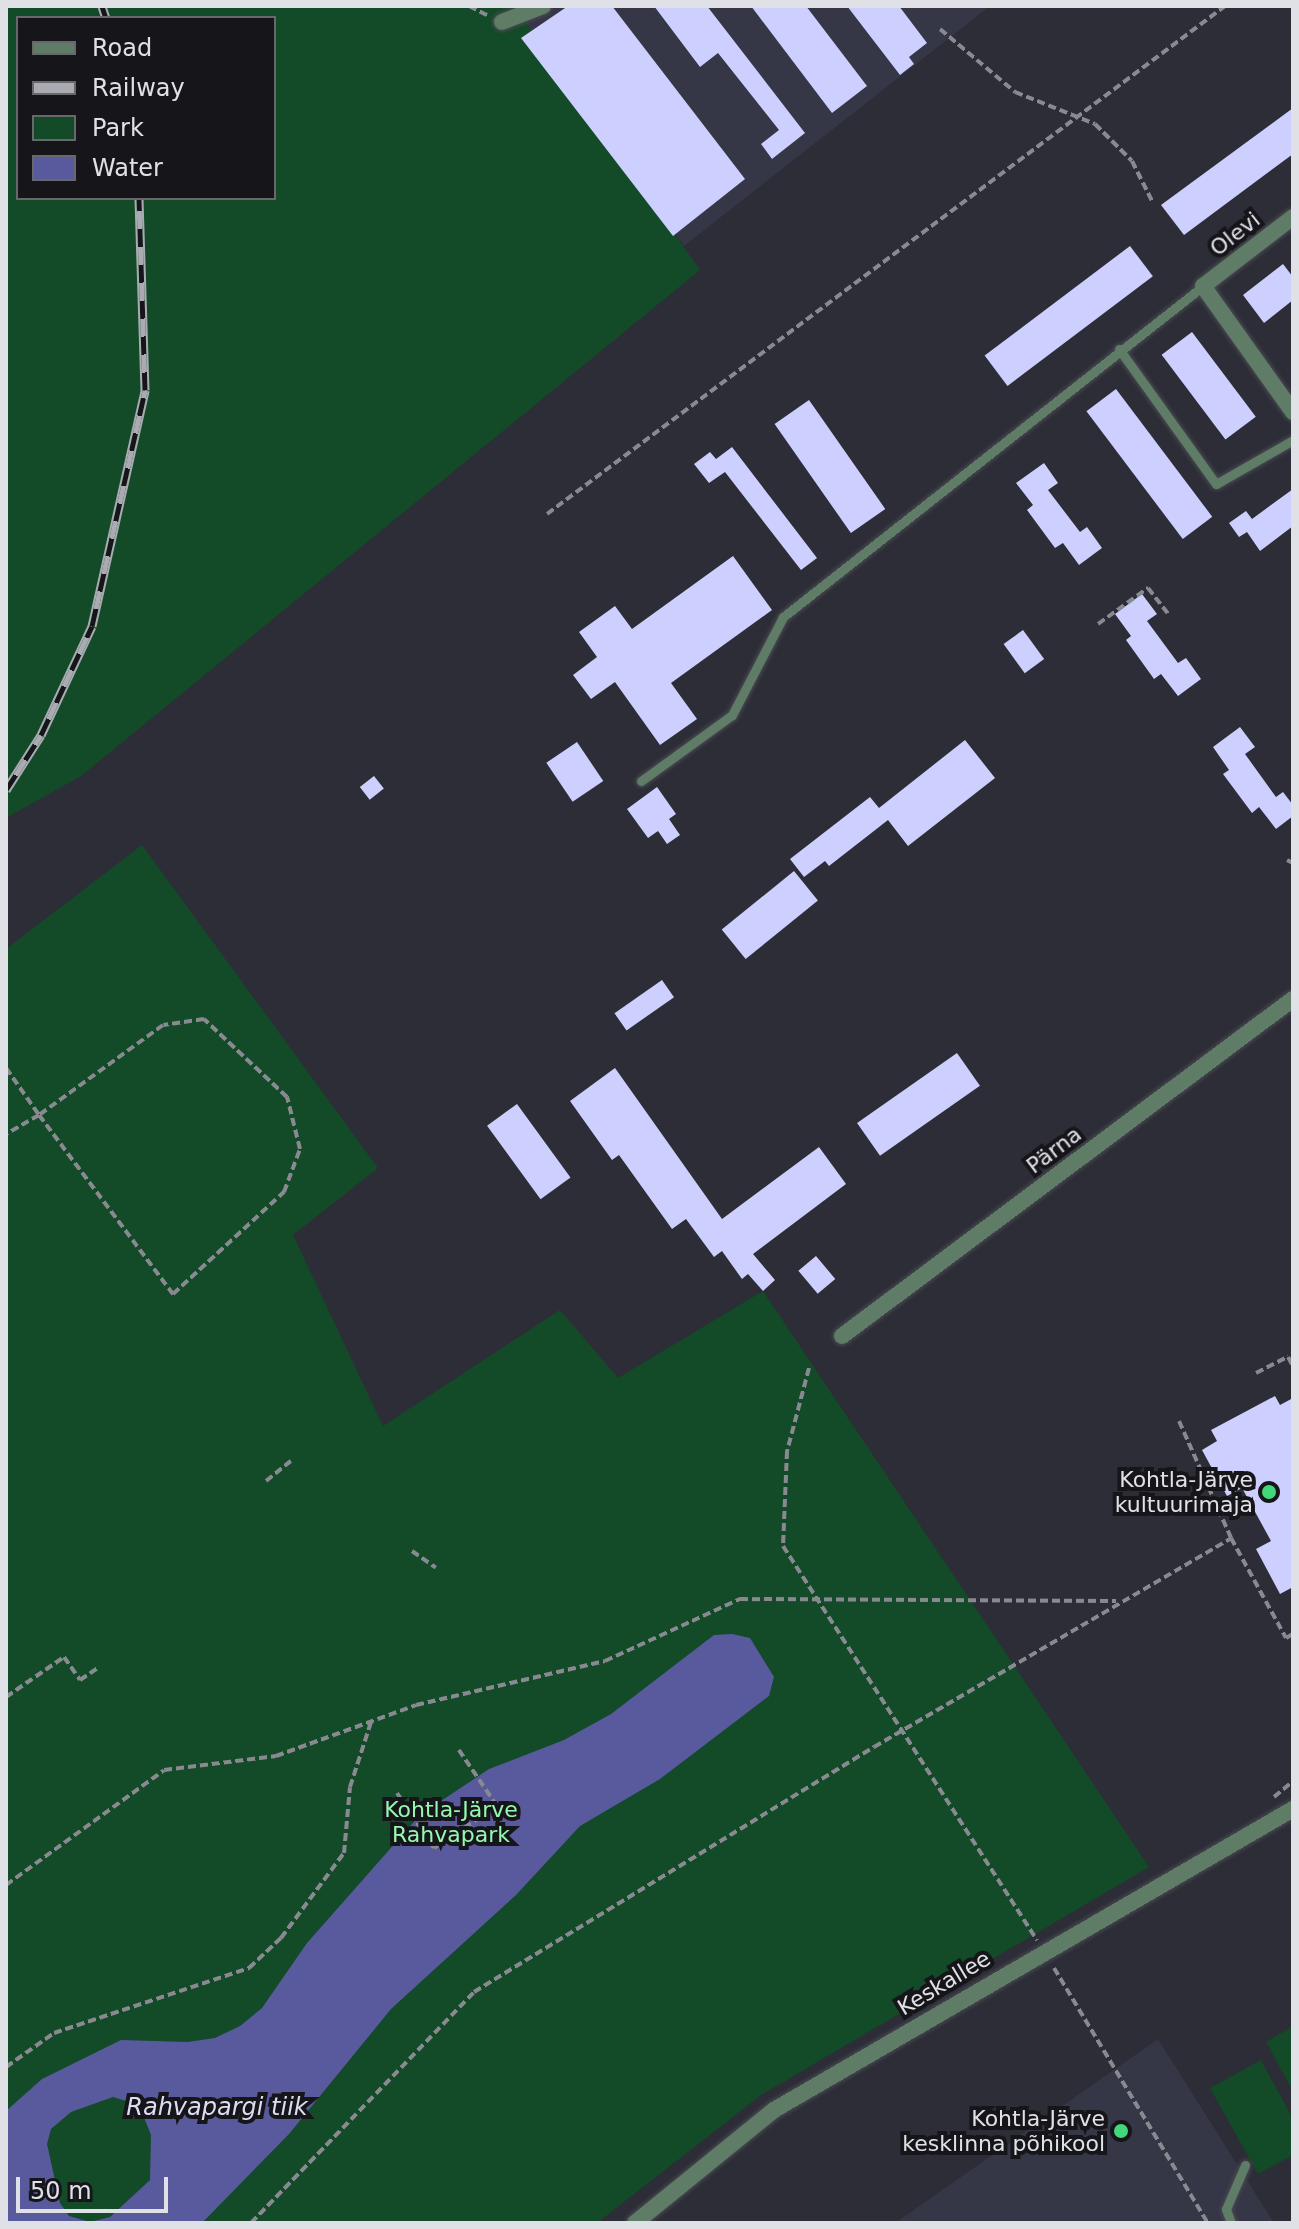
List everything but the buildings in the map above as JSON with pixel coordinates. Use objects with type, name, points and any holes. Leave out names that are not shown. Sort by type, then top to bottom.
[{"type":"street","points":[[502,22],[543,6]]},
{"type":"street","name":"Olevi","points":[[1203,286],[1293,217]]},
{"type":"street","points":[[1203,286],[1293,412]]},
{"type":"street","name":"Pärna","points":[[842,1336],[1293,999]]},
{"type":"street","name":"Keskallee","points":[[635,2223],[774,2110],[1043,1949],[1293,1809]]},
{"type":"lane","points":[[641,781],[732,715],[783,617],[1058,404],[1119,349],[1203,286]]},
{"type":"lane","points":[[1119,349],[1216,484],[1293,440]]},
{"type":"lane","points":[[1231,2223],[1226,2209],[1245,2165]]},
{"type":"path","points":[[547,514],[1225,6]]},
{"type":"path","points":[[940,29],[1015,92],[1095,124],[1132,161],[1152,201]]},
{"type":"path","points":[[1098,624],[1148,588],[1168,614]]},
{"type":"path","points":[[1287,860],[1293,863]]},
{"type":"path","points":[[6,1068],[39,1115],[173,1294],[284,1192],[300,1149],[287,1097],[204,1019],[163,1025],[39,1115],[6,1134]]},
{"type":"path","points":[[1256,1373],[1288,1357],[1293,1366]]},
{"type":"path","points":[[809,1368],[787,1451],[783,1546],[900,1732],[1043,1949],[1208,2223]]},
{"type":"path","points":[[1179,1421],[1231,1538],[1286,1638],[1293,1634]]},
{"type":"path","points":[[266,1481],[291,1461]]},
{"type":"path","points":[[251,2223],[474,1992],[1118,1601],[1231,1538]]},
{"type":"path","points":[[412,1551],[436,1568]]},
{"type":"path","points":[[6,1885],[164,1770],[276,1756],[416,1705],[605,1661],[740,1599],[816,1596],[1118,1601]]},
{"type":"path","points":[[6,1697],[64,1657],[80,1680],[99,1667]]},
{"type":"path","points":[[6,2067],[54,2033],[249,1968],[281,1938],[344,1853],[350,1787],[371,1721]]},
{"type":"path","points":[[397,1793],[434,1848],[497,1806],[459,1750]]},
{"type":"path","points":[[1271,1800],[1293,1781]]},
{"type":"shaded area","points":[[514,6],[990,6],[684,246]]},
{"type":"shaded area","name":"Kohtla-Järve kesklinna põhikool","points":[[1158,2039],[1274,2223],[895,2223]]},
{"type":"green space","points":[[6,6],[514,6],[700,270],[81,776],[6,818]]},
{"type":"green space","name":"Kohtla-Järve Rahvapark","points":[[142,845],[378,1168],[293,1235],[383,1426],[560,1310],[618,1378],[763,1291],[1149,1867],[761,2095],[597,2223],[6,2223],[6,949]]},
{"type":"green space","points":[[1293,2026],[1293,2091],[1266,2042]]},
{"type":"green space","points":[[1261,2060],[1293,2119],[1293,2155],[1258,2174],[1210,2088]]},
{"type":"water","name":"Rahvapargi tiik","points":[[732,1634],[750,1638],[774,1677],[769,1696],[660,1779],[580,1826],[516,1895],[391,2009],[289,2134],[202,2223],[6,2223],[6,2111],[42,2079],[121,2040],[188,2042],[215,2038],[240,2026],[262,2008],[307,1943],[420,1815],[489,1769],[564,1740],[611,1714],[714,1635]],"holes":[[[113,2097],[139,2105],[151,2135],[150,2180],[110,2217],[90,2222],[69,2216],[60,2203],[47,2144],[51,2129],[71,2112]]]},
{"type":"railway","points":[[102,6],[105,16]]},
{"type":"railway","points":[[6,790],[41,735],[92,626],[145,390],[139,200]]},
{"type":"place","name":"Kohtla-Järve kultuurimaja","points":[[1269,1492]]},
{"type":"place","name":"Kohtla-Järve kesklinna põhikool","points":[[1121,2131]]}]
